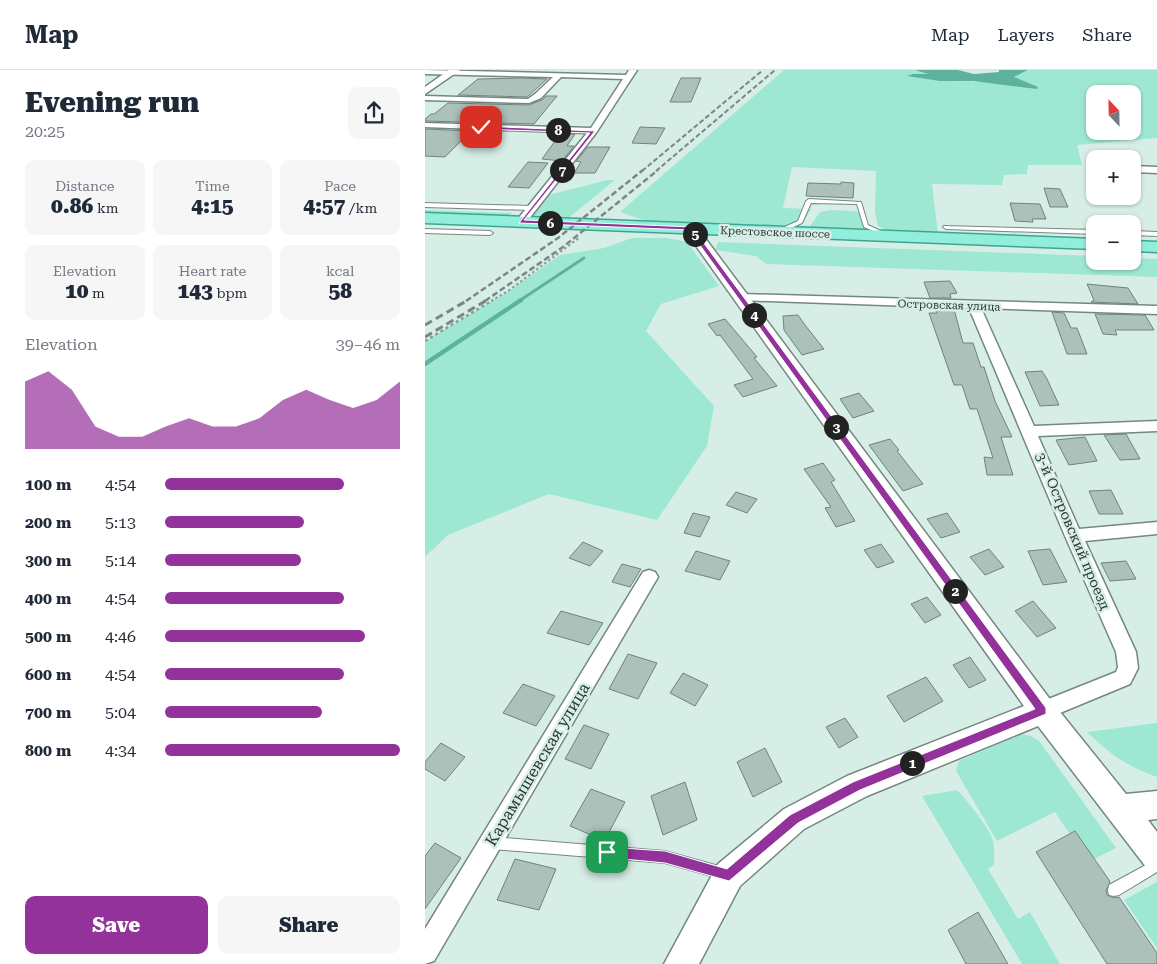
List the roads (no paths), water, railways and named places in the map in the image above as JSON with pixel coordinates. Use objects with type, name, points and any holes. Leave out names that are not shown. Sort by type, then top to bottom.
[{"type":"main road","name":"Крестовское шоссе","points":[[425,218],[1086,244]]},
{"type":"main road","points":[[1141,246],[1157,247]]},
{"type":"street","points":[[425,91],[455,71]]},
{"type":"street","points":[[425,72],[455,71],[559,75],[631,73]]},
{"type":"street","points":[[521,222],[593,131],[631,73]]},
{"type":"street","points":[[425,98],[529,102],[538,96],[559,75]]},
{"type":"street","points":[[425,125],[593,131]]},
{"type":"street","points":[[1141,169],[1157,170]]},
{"type":"street","points":[[691,228],[1043,711],[1157,856]]},
{"type":"street","name":"Островская улица","points":[[742,298],[1157,310]]},
{"type":"street","name":"3-й Островский проезд","points":[[974,306],[1073,536],[1126,652],[1128,668],[1123,678],[1043,711]]},
{"type":"street","points":[[1029,431],[1157,426]]},
{"type":"street","points":[[1073,536],[1157,528]]},
{"type":"street","name":"Карамышевская улица","points":[[425,952],[649,577]]},
{"type":"street","points":[[681,964],[729,875],[794,819],[857,786],[1043,711]]},
{"type":"street","points":[[1120,809],[1157,805]]},
{"type":"lane","points":[[664,70],[682,70]]},
{"type":"lane","points":[[772,232],[785,230],[800,222],[809,201],[859,203],[866,226],[892,237]]},
{"type":"lane","points":[[425,205],[531,208]]},
{"type":"lane","points":[[946,227],[1086,232]]},
{"type":"lane","points":[[425,231],[490,233]]},
{"type":"lane","points":[[1141,233],[1157,234]]},
{"type":"lane","points":[[490,843],[665,857],[729,875]]},
{"type":"lane","points":[[1115,890],[1157,865]]},
{"type":"waterway","points":[[519,301],[584,258]]},
{"type":"waterway","points":[[425,364],[521,300]]},
{"type":"railway","points":[[642,171],[763,70]]},
{"type":"railway","points":[[656,171],[775,70]]},
{"type":"railway","points":[[466,301],[558,238],[643,170]]},
{"type":"railway","points":[[485,301],[563,247],[658,170]]},
{"type":"railway","points":[[425,325],[468,300]]},
{"type":"railway","points":[[425,337],[487,300]]}]
